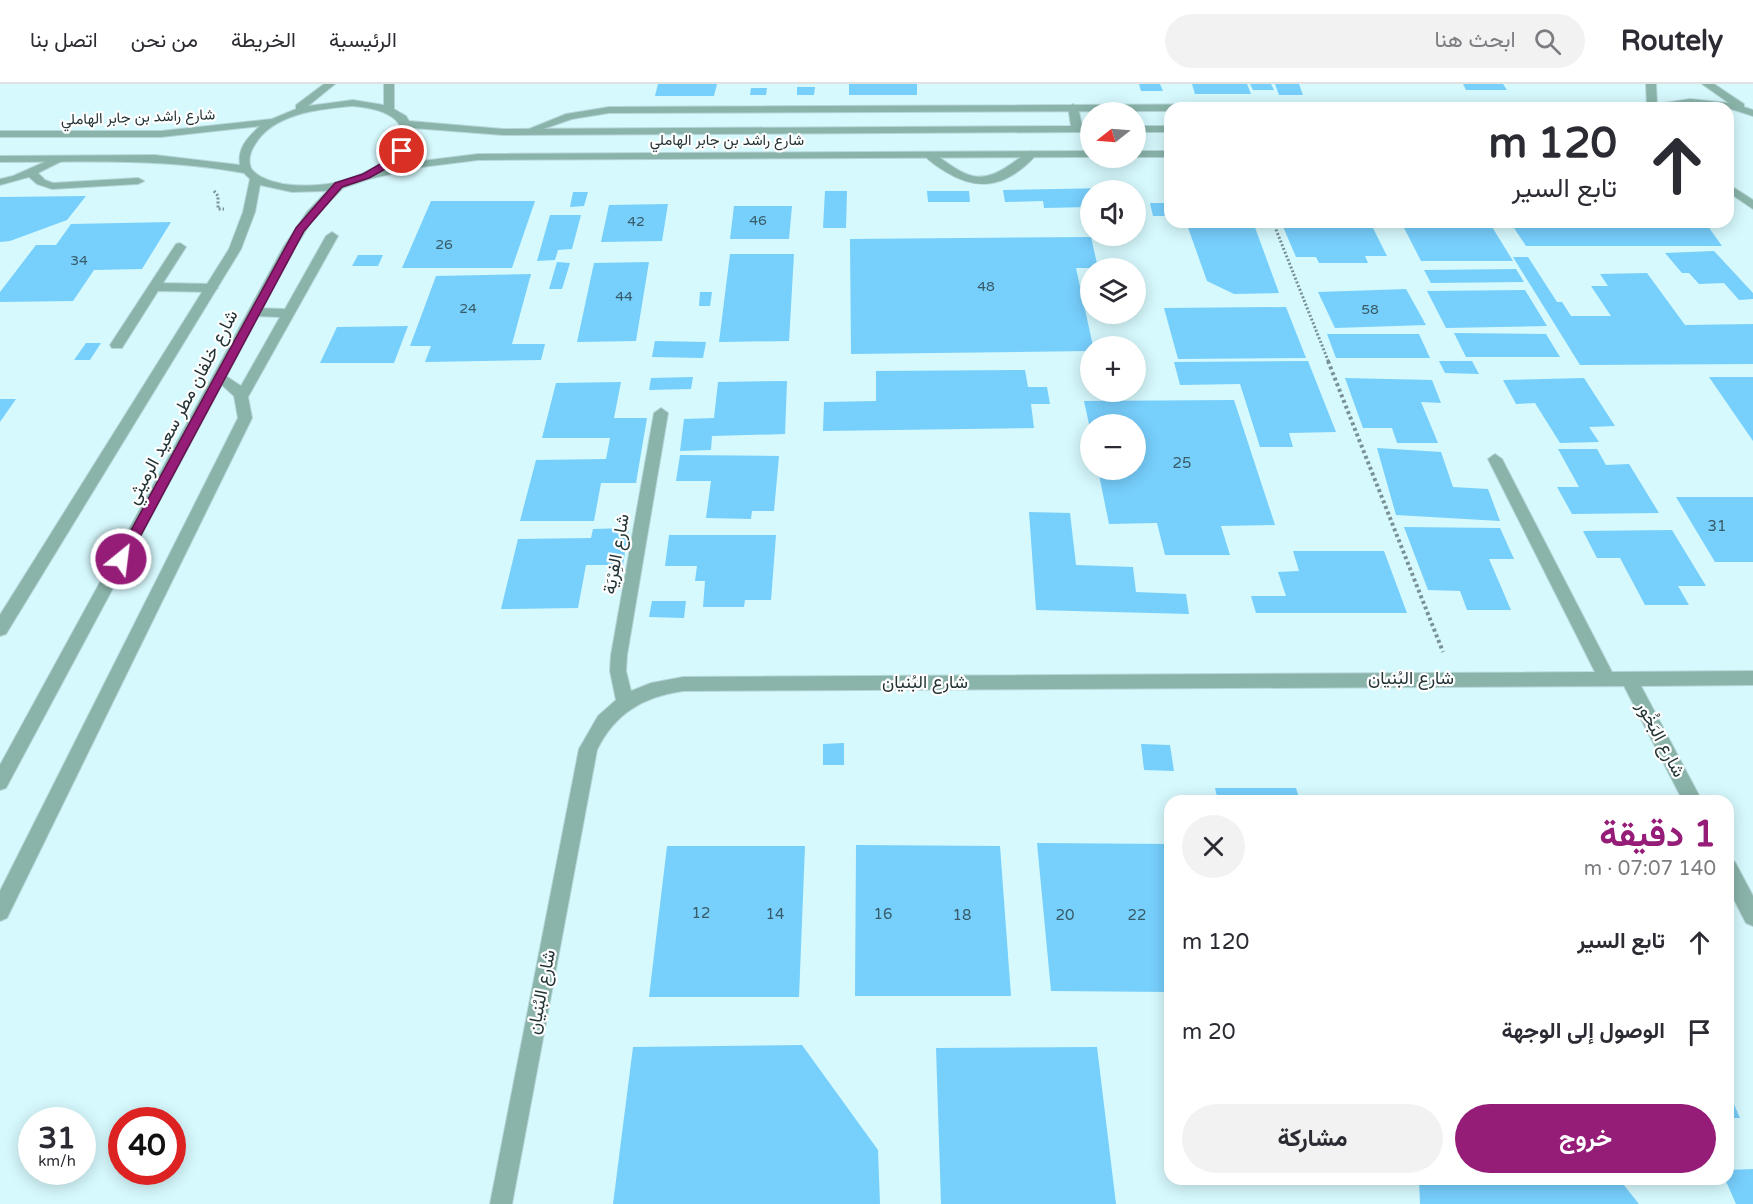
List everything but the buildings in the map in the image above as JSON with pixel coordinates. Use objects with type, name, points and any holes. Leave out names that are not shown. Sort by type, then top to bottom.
[{"type":"street","points":[[288,116],[330,84]]},
{"type":"street","points":[[389,84],[389,110]]},
{"type":"street","points":[[1651,84],[1652,102]]},
{"type":"street","points":[[1707,84],[1752,113]]},
{"type":"street","points":[[1673,102],[1702,102]]},
{"type":"street","points":[[0,159],[179,159],[251,174],[270,185],[291,189],[314,189],[339,185],[366,176],[387,164],[402,151],[408,137],[406,124],[400,116],[389,110],[353,103],[320,106],[275,122]]},
{"type":"street","points":[[1073,107],[1077,129]]},
{"type":"street","points":[[529,131],[570,116],[609,110],[1164,107]]},
{"type":"street","points":[[1734,109],[1752,113]]},
{"type":"street","name":"شارع راشد بن جابر الهاملي","points":[[0,134],[161,134],[218,130],[275,122]]},
{"type":"street","name":"شارع خلفان مطر سعيد الرميثي","points":[[0,630],[236,249],[244,230],[251,174],[244,158],[248,146],[259,133],[275,122]]},
{"type":"street","name":"شارع راشد بن جابر الهاملي","points":[[406,124],[470,131],[1077,129]]},
{"type":"street","points":[[1146,129],[1164,129]]},
{"type":"street","points":[[929,155],[961,177],[979,182],[1003,177],[1032,154]]},
{"type":"street","name":"شارع راشد بن جابر الهاملي","points":[[366,176],[422,164],[478,157],[1080,154]]},
{"type":"street","points":[[1146,154],[1164,154]]},
{"type":"street","points":[[0,182],[31,172],[58,159]]},
{"type":"street","points":[[31,172],[41,183],[52,186],[138,181]]},
{"type":"street","name":"شارع خلفان مطر سعيد الرميثي","points":[[0,782],[299,230],[339,185]]},
{"type":"street","points":[[1734,187],[1750,189]]},
{"type":"street","points":[[1734,191],[1753,206]]},
{"type":"street","points":[[242,396],[332,236]]},
{"type":"street","points":[[117,345],[180,247]]},
{"type":"street","points":[[154,287],[212,288]]},
{"type":"street","points":[[255,312],[289,313]]},
{"type":"street","points":[[0,910],[245,418],[246,406],[242,396],[236,387],[220,377]]},
{"type":"street","name":"شارع الفِرْيَة","points":[[625,702],[618,671],[619,655],[660,413]]},
{"type":"street","points":[[1496,459],[1607,678]]},
{"type":"street","name":"شارع البَخُور","points":[[1628,678],[1690,795]]},
{"type":"street","name":"شارع البُنيان","points":[[501,1204],[588,749],[596,731],[609,716],[625,702],[643,692],[683,684],[1753,678]]},
{"type":"street","points":[[1734,880],[1753,916]]},
{"type":"path","points":[[1275,228],[1453,678]]},
{"type":"route","points":[[121,559],[299,230],[324,199],[339,185],[366,176],[387,164],[402,151]]}]
